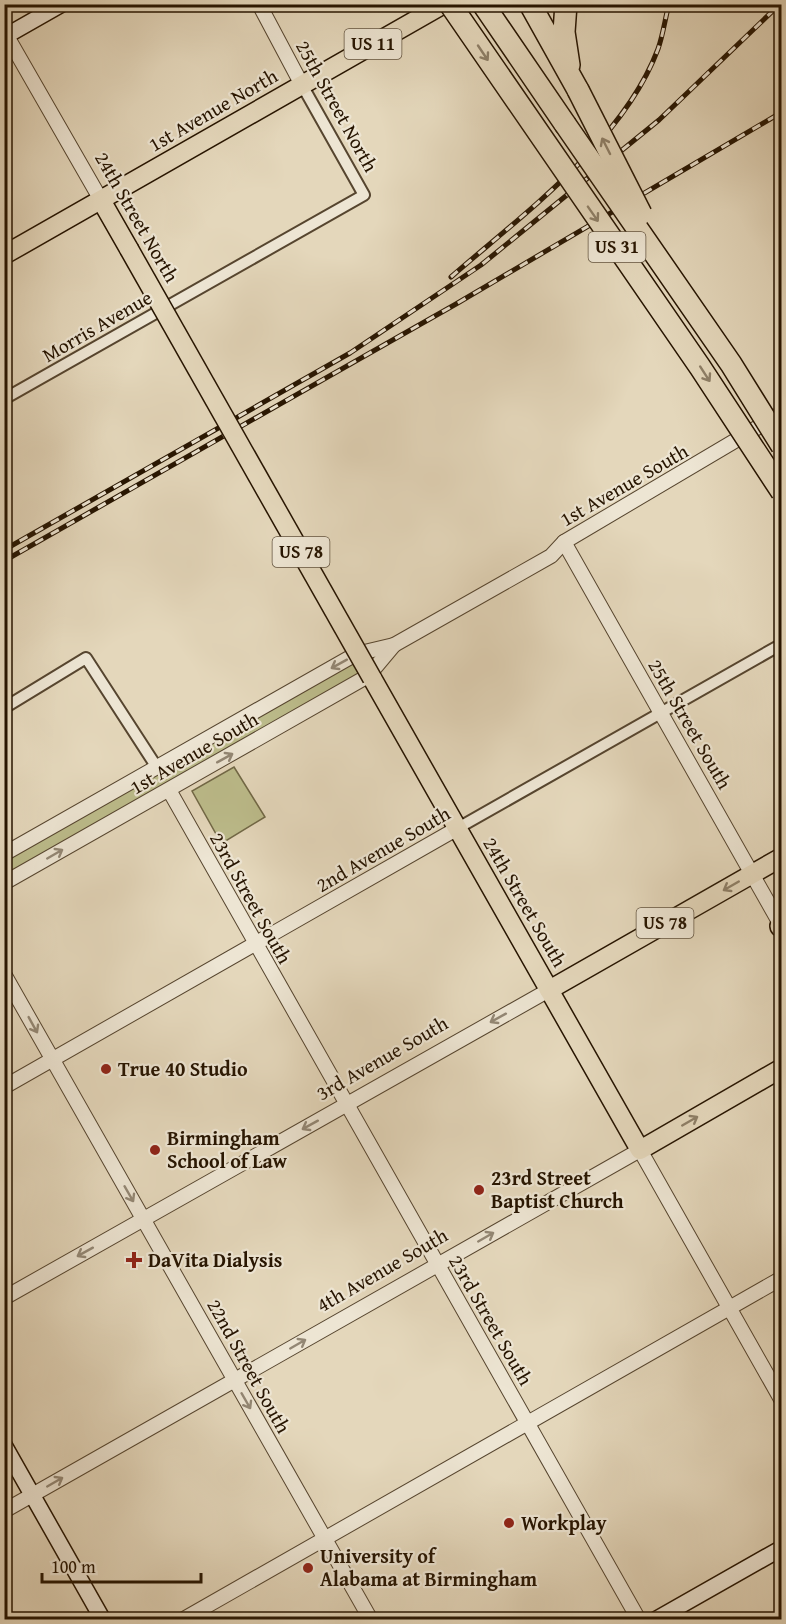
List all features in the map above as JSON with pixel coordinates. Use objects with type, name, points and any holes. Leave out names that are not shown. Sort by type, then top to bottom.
[{"type":"highway","name":"US 31","points":[[450,4],[700,367],[782,492]]},
{"type":"highway","name":"US 31","points":[[483,4],[731,364],[782,446]]},
{"type":"highway","points":[[530,4],[681,292]]},
{"type":"highway","points":[[566,4],[564,32],[575,87]]},
{"type":"main road","points":[[5,35],[62,4]]},
{"type":"main road","name":"1st Avenue North","points":[[4,255],[444,4]]},
{"type":"main road","name":"24th Street North","points":[[101,200],[230,426]]},
{"type":"main road","name":"24th Street South","points":[[230,426],[639,1150]]},
{"type":"main road","name":"3rd Avenue South","points":[[549,990],[782,857]]},
{"type":"main road","name":"4th Avenue South","points":[[639,1150],[782,1068]]},
{"type":"main road","points":[[4,1446],[103,1620]]},
{"type":"main road","points":[[655,1620],[782,1548]]},
{"type":"street","name":"25th Street North","points":[[259,4],[364,195]]},
{"type":"street","name":"24th Street North","points":[[5,35],[101,200]]},
{"type":"street","name":"Morris Avenue","points":[[4,399],[364,195]]},
{"type":"street","name":"1st Avenue South","points":[[4,854],[356,654],[394,645],[551,556],[564,542],[782,413]]},
{"type":"street","name":"25th Street South","points":[[564,542],[781,926]]},
{"type":"street","name":"2nd Avenue South","points":[[4,1087],[782,644]]},
{"type":"street","name":"1st Avenue South","points":[[4,883],[368,676],[394,645]]},
{"type":"street","points":[[4,708],[86,658],[156,766]]},
{"type":"street","name":"23rd Street South","points":[[169,790],[639,1620]]},
{"type":"street","name":"22nd Street South","points":[[4,974],[371,1620]]},
{"type":"street","name":"3rd Avenue South","points":[[4,1298],[549,990]]},
{"type":"street","name":"4th Avenue South","points":[[4,1511],[639,1150]]},
{"type":"street","name":"24th Street South","points":[[639,1150],[782,1401]]},
{"type":"street","points":[[182,1620],[782,1278]]},
{"type":"green space","points":[[380,654],[365,671],[5,876],[4,859],[345,666]]},
{"type":"green space","points":[[234,767],[265,817],[224,842],[220,841],[192,791]]},
{"type":"railway","points":[[451,277],[539,202],[596,145],[621,115],[642,83],[658,49],[669,4]]},
{"type":"railway","points":[[4,550],[350,353],[481,265],[659,120],[780,4]]},
{"type":"railway","points":[[4,561],[456,304],[782,112]]},
{"type":"place","name":"True 40 Studio","points":[[106,1069]]},
{"type":"place","name":"Birmingham School of Law","points":[[155,1150]]},
{"type":"place","name":"23rd Street Baptist Church","points":[[479,1190]]},
{"type":"place","name":"DaVita Dialysis","points":[[134,1260]]},
{"type":"place","name":"Workplay","points":[[509,1523]]},
{"type":"place","name":"University of Alabama at Birmingham","points":[[308,1568]]}]
